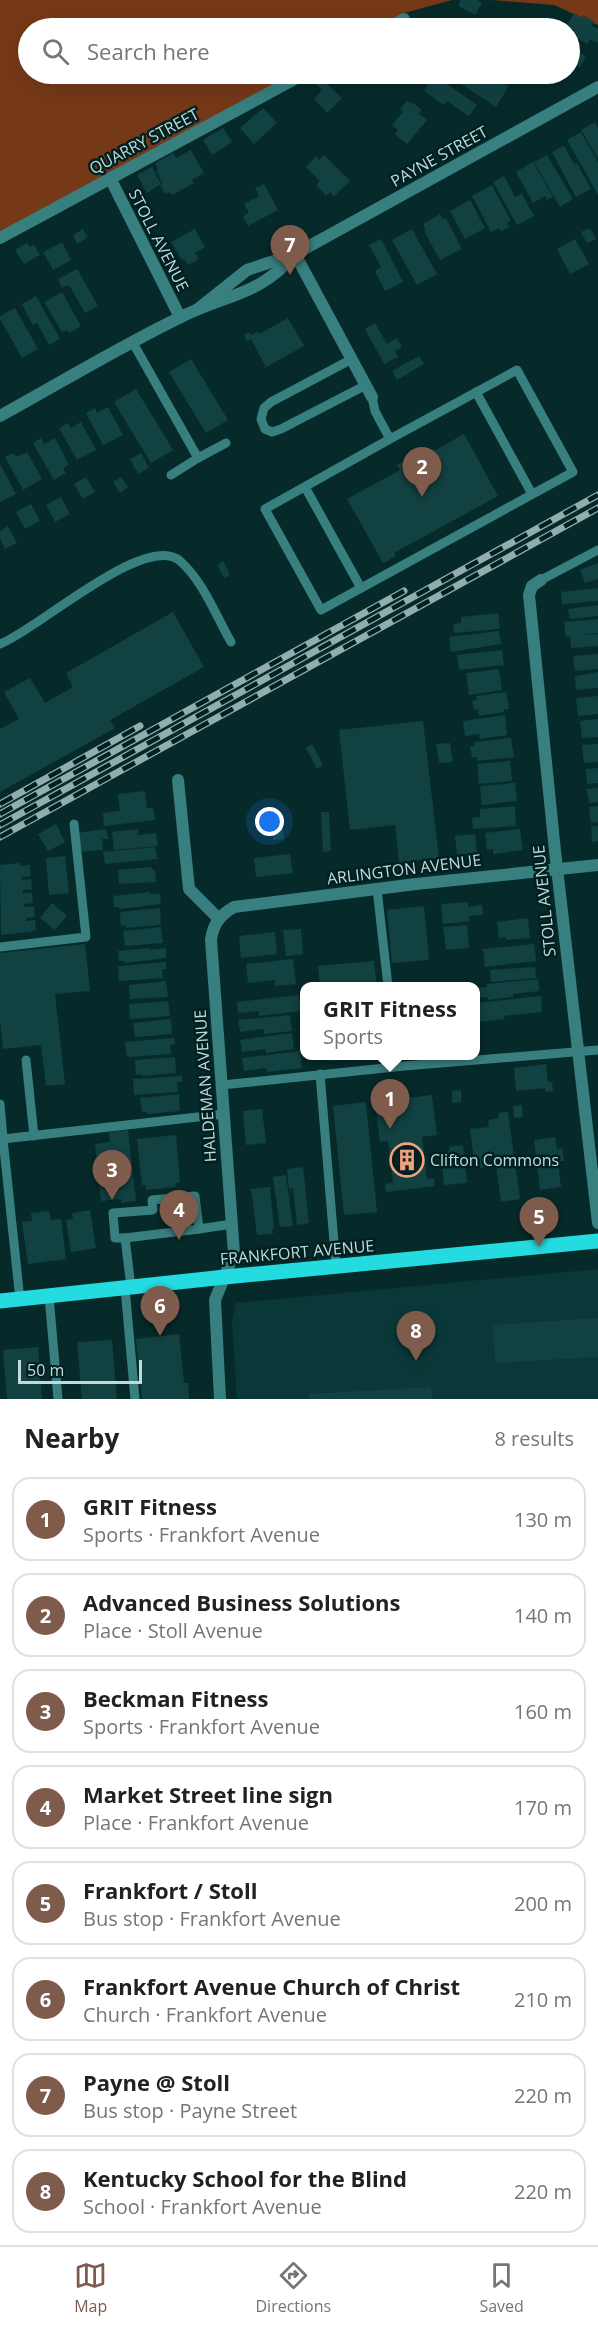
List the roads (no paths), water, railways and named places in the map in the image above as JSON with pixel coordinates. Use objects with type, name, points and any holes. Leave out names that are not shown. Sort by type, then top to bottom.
[{"type":"main road","name":"FRANKFORT AVENUE","points":[[0,1301],[225,1276],[598,1241]]},
{"type":"street","name":"QUARRY STREET","points":[[0,238],[285,84]]},
{"type":"street","name":"PAYNE STREET","points":[[198,309],[247,270],[295,254],[598,87]]},
{"type":"street","name":"STOLL AVENUE","points":[[110,178],[180,317]]},
{"type":"street","name":"PAYNE STREET","points":[[0,416],[180,317],[256,288],[282,269],[295,254]]},
{"type":"street","points":[[295,254],[369,391]]},
{"type":"street","name":"STOLL AVENUE","points":[[541,580],[532,586],[529,595],[577,1053],[598,1223]]},
{"type":"street","points":[[177,780],[189,889],[218,918]]},
{"type":"street","name":"ARLINGTON AVENUE","points":[[218,918],[234,907],[598,865]]},
{"type":"street","name":"HALDEMAN AVENUE","points":[[218,918],[211,940],[234,1253],[215,1300],[220,1399]]},
{"type":"lane","points":[[133,343],[198,458]]},
{"type":"lane","points":[[352,359],[271,402],[264,408],[261,419],[265,429],[272,432],[281,429],[369,391],[375,411],[390,440]]},
{"type":"lane","points":[[517,370],[573,472],[321,610],[265,509],[390,440],[517,370]]},
{"type":"lane","points":[[476,393],[532,494]]},
{"type":"lane","points":[[171,475],[226,443]]},
{"type":"lane","points":[[305,487],[362,588]]},
{"type":"lane","points":[[541,580],[598,550]]},
{"type":"lane","points":[[0,645],[50,615],[82,591],[140,560],[164,554],[179,560],[198,584],[231,642]]},
{"type":"lane","points":[[0,947],[86,937],[74,824]]},
{"type":"lane","points":[[377,889],[387,982]]},
{"type":"lane","points":[[222,1085],[398,1066],[598,1050]]},
{"type":"lane","points":[[26,1060],[34,1136]]},
{"type":"lane","points":[[397,1060],[398,1066]]},
{"type":"lane","points":[[320,1074],[336,1266]]},
{"type":"lane","points":[[0,1104],[20,1300]]},
{"type":"lane","points":[[3,1139],[224,1114]]},
{"type":"lane","points":[[199,1229],[195,1196],[152,1200],[153,1210],[113,1213],[115,1238],[124,1238],[199,1229],[232,1224]]},
{"type":"lane","points":[[124,1238],[135,1399]]},
{"type":"lane","points":[[49,1296],[58,1399]]},
{"type":"railway","points":[[0,825],[598,495]]},
{"type":"railway","points":[[0,837],[598,508]]},
{"type":"railway","points":[[0,814],[404,591]]},
{"type":"railway","points":[[0,804],[140,726]]},
{"type":"place","name":"Payne @ Stoll","points":[[290,275]]},
{"type":"place","name":"Advanced Business Solutions","points":[[422,497]]},
{"type":"place","name":"GRIT Fitness","points":[[390,1129]]},
{"type":"place","name":"Clifton Commons","points":[[407,1160]]},
{"type":"place","name":"Beckman Fitness","points":[[112,1200]]},
{"type":"place","name":"Market Street line sign","points":[[179,1240]]},
{"type":"place","name":"Frankfort / Stoll","points":[[539,1247]]},
{"type":"place","name":"Frankfort Avenue Church of Christ","points":[[160,1336]]},
{"type":"place","name":"Kentucky School for the Blind","points":[[416,1361]]}]
